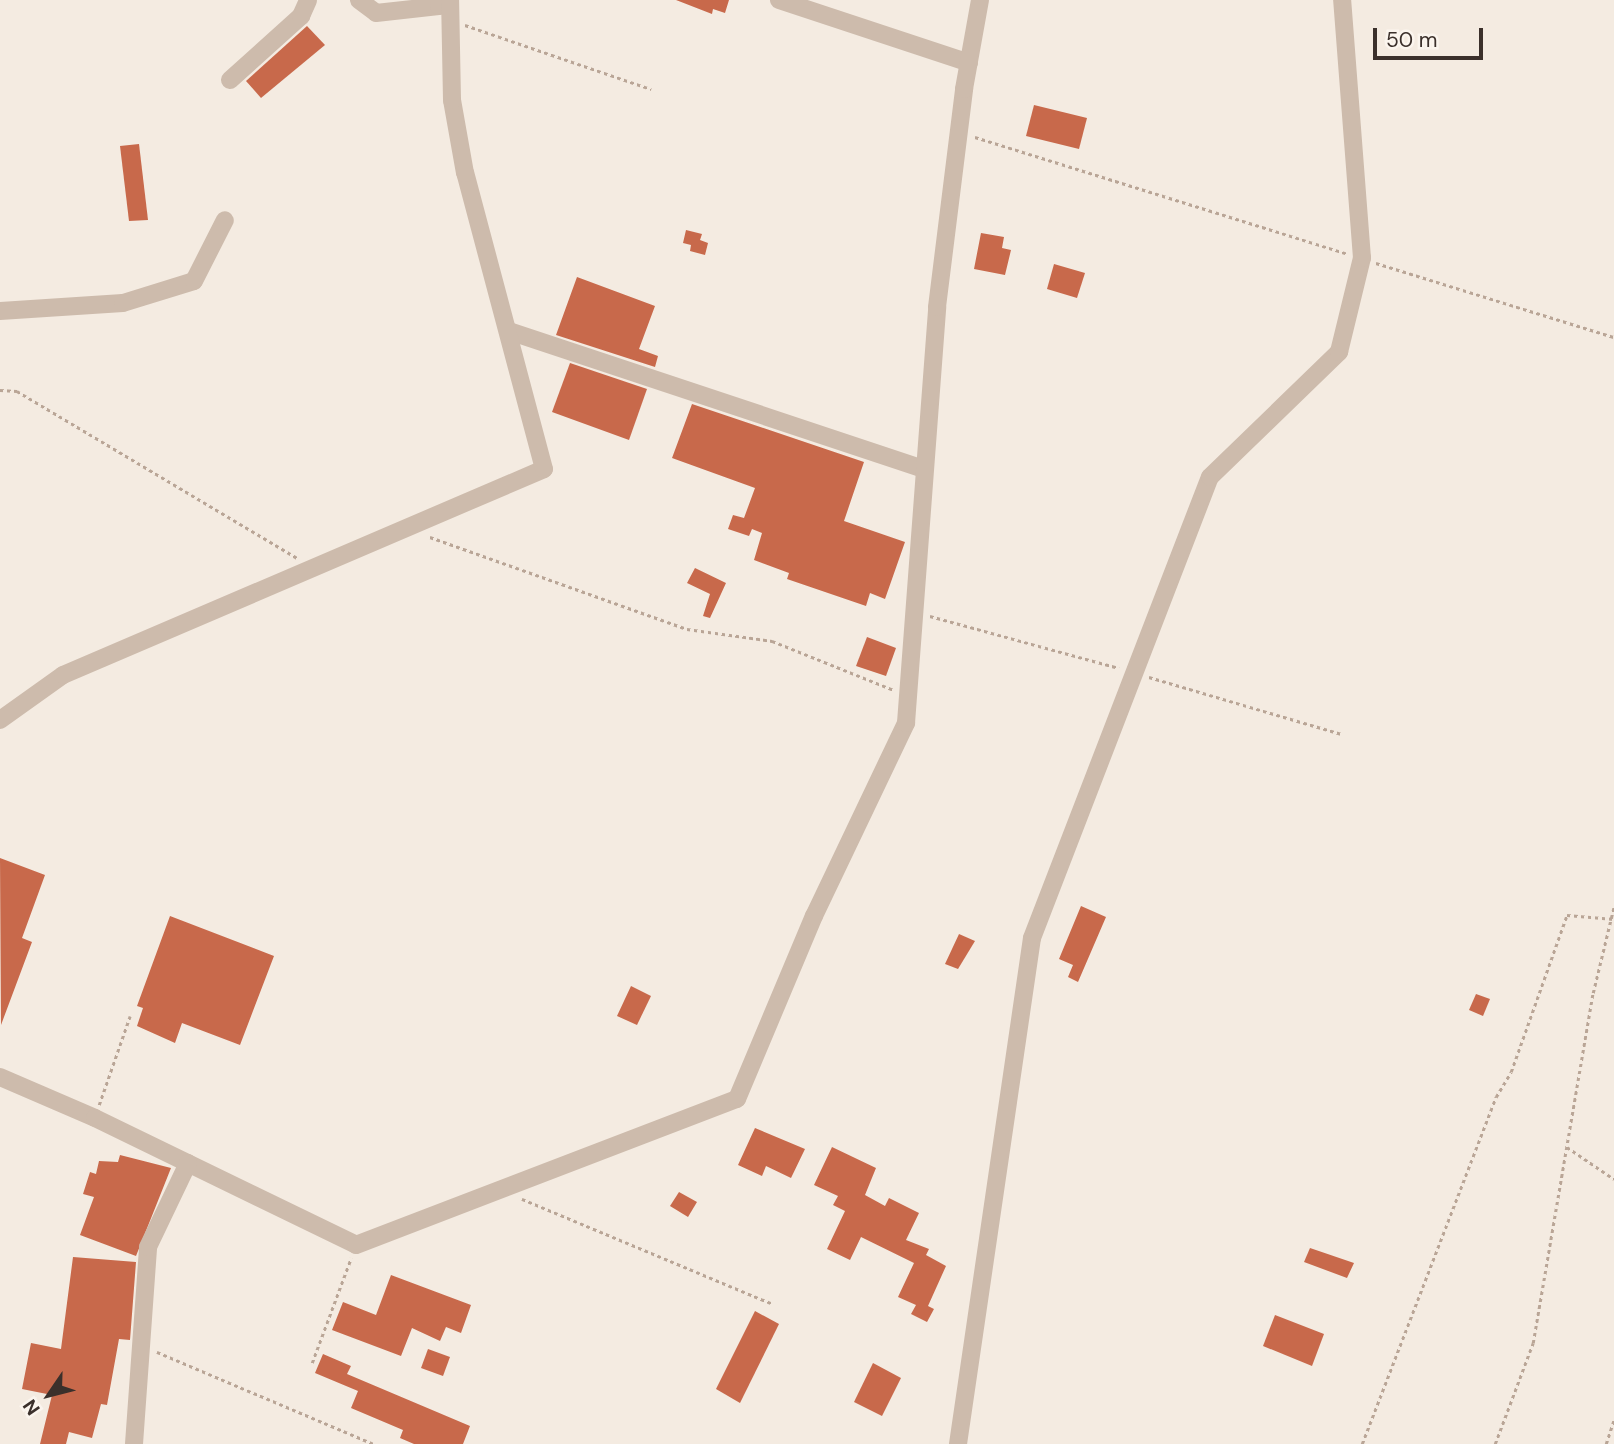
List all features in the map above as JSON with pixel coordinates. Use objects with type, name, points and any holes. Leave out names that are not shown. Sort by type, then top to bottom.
[{"type":"street","points":[[230,80],[301,16],[308,0]]},
{"type":"street","points":[[359,0],[376,13],[439,6],[441,0]]},
{"type":"street","points":[[0,720],[63,675],[410,529],[544,469],[463,161],[452,100],[450,0]]},
{"type":"street","points":[[779,0],[969,63]]},
{"type":"street","points":[[0,1077],[94,1118],[356,1245],[496,1189],[737,1099],[819,904],[906,723],[937,307],[958,132],[980,0]]},
{"type":"street","points":[[958,1444],[1032,938],[1210,477],[1339,352],[1362,258],[1342,0]]},
{"type":"street","points":[[0,311],[123,303],[194,281],[225,220]]},
{"type":"street","points":[[509,331],[924,469]]},
{"type":"street","points":[[134,1444],[144,1347],[148,1247],[188,1163]]},
{"type":"path","points":[[452,20],[651,89]]},
{"type":"path","points":[[958,132],[1614,337]]},
{"type":"path","points":[[0,390],[17,391],[274,542],[312,569]]},
{"type":"path","points":[[410,529],[687,629],[772,641],[908,696]]},
{"type":"path","points":[[1494,1444],[1533,1343],[1593,993],[1614,906]]},
{"type":"path","points":[[1362,1444],[1496,1097],[1511,1072],[1567,915],[1613,919]]},
{"type":"path","points":[[94,1118],[130,1016]]},
{"type":"path","points":[[1567,1147],[1614,1179]]},
{"type":"path","points":[[496,1189],[771,1303]]},
{"type":"path","points":[[312,1363],[356,1245]]},
{"type":"path","points":[[144,1347],[374,1444]]},
{"type":"path","points":[[1606,1444],[1614,1419]]},
{"type":"building","points":[[676,0],[729,0],[725,13],[713,9],[712,14]]},
{"type":"building","points":[[307,26],[325,45],[261,98],[246,81]]},
{"type":"building","points":[[1034,105],[1087,118],[1079,149],[1026,136]]},
{"type":"building","points":[[139,144],[148,220],[129,221],[120,146]]},
{"type":"building","points":[[686,230],[702,234],[700,240],[708,243],[705,255],[690,251],[691,245],[683,243]]},
{"type":"building","points":[[981,233],[1004,237],[1002,248],[1011,250],[1005,275],[974,269]]},
{"type":"building","points":[[1054,264],[1085,273],[1077,298],[1047,289]]},
{"type":"building","points":[[577,277],[655,306],[639,349],[658,356],[655,367],[556,335]]},
{"type":"building","points":[[570,363],[647,389],[629,440],[552,412]]},
{"type":"building","points":[[692,404],[864,462],[844,521],[905,542],[885,599],[870,593],[866,606],[787,579],[789,573],[754,560],[762,533],[752,529],[749,536],[728,529],[733,515],[744,518],[755,488],[672,458]]},
{"type":"building","points":[[695,568],[726,583],[710,618],[703,616],[710,594],[687,583]]},
{"type":"building","points":[[867,637],[896,648],[886,676],[856,666]]},
{"type":"building","points":[[0,858],[45,875],[22,938],[32,942],[1,1025]]},
{"type":"building","points":[[1081,906],[1106,917],[1078,982],[1068,977],[1073,965],[1059,959]]},
{"type":"building","points":[[170,916],[274,956],[240,1045],[182,1023],[175,1043],[137,1026],[143,1008],[137,1006]]},
{"type":"building","points":[[959,934],[975,941],[958,969],[945,964]]},
{"type":"building","points":[[631,986],[651,996],[637,1025],[617,1016]]},
{"type":"building","points":[[1476,994],[1490,999],[1483,1016],[1469,1010]]},
{"type":"building","points":[[755,1128],[805,1149],[791,1178],[766,1166],[762,1176],[738,1165]]},
{"type":"building","points":[[832,1147],[876,1168],[865,1195],[885,1206],[889,1198],[919,1213],[906,1240],[929,1249],[926,1255],[946,1266],[928,1306],[934,1309],[927,1322],[911,1314],[916,1305],[898,1297],[914,1263],[861,1237],[850,1260],[827,1249],[845,1211],[833,1205],[838,1196],[814,1185]]},
{"type":"building","points":[[120,1155],[171,1168],[136,1256],[80,1235],[94,1197],[83,1194],[90,1172],[96,1174],[99,1161],[118,1162]]},
{"type":"building","points":[[679,1192],[697,1202],[688,1217],[670,1206]]},
{"type":"building","points":[[1310,1248],[1354,1263],[1347,1278],[1304,1262]]},
{"type":"building","points":[[73,1257],[136,1262],[130,1340],[119,1339],[107,1405],[101,1404],[92,1438],[69,1432],[66,1444],[40,1444],[52,1395],[22,1389],[31,1343],[61,1349]]},
{"type":"building","points":[[391,1275],[471,1305],[461,1333],[446,1327],[440,1341],[412,1328],[401,1356],[332,1330],[343,1302],[376,1315]]},
{"type":"building","points":[[755,1311],[779,1324],[740,1403],[716,1389]]},
{"type":"building","points":[[1275,1315],[1324,1334],[1312,1366],[1263,1346]]},
{"type":"building","points":[[428,1349],[450,1357],[443,1376],[421,1368]]},
{"type":"building","points":[[323,1354],[351,1366],[347,1374],[470,1426],[463,1444],[414,1444],[400,1438],[403,1430],[351,1408],[358,1391],[315,1373]]},
{"type":"building","points":[[873,1363],[901,1378],[882,1416],[854,1402]]}]
